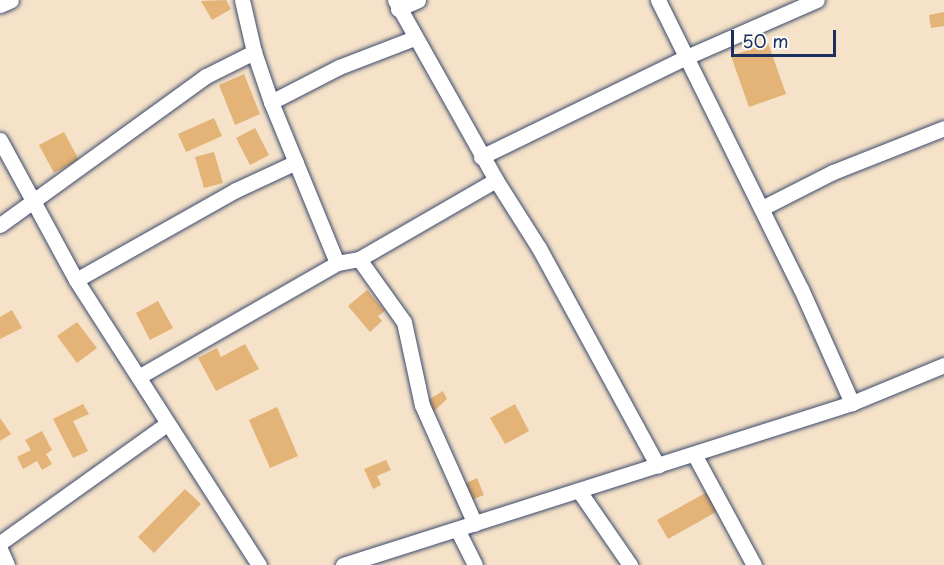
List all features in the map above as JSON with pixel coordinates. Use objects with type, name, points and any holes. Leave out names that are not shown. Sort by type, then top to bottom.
[{"type":"street","points":[[0,5],[10,0]]},
{"type":"street","points":[[242,0],[254,52],[271,102],[337,263]]},
{"type":"street","points":[[418,0],[396,5],[481,157],[539,248],[658,466]]},
{"type":"street","points":[[658,0],[684,58],[762,208],[852,403]]},
{"type":"street","points":[[481,157],[684,58],[817,0]]},
{"type":"street","points":[[271,102],[339,67],[414,38]]},
{"type":"street","points":[[0,225],[206,76],[254,52]]},
{"type":"street","points":[[762,208],[833,172],[944,128]]},
{"type":"street","points":[[0,140],[31,204],[76,279],[259,565]]},
{"type":"street","points":[[76,279],[236,190],[296,162]]},
{"type":"street","points":[[140,376],[337,263],[359,259],[496,180]]},
{"type":"street","points":[[359,259],[404,322],[422,405],[475,524]]},
{"type":"street","points":[[343,565],[852,403],[944,365]]},
{"type":"street","points":[[0,543],[167,424]]},
{"type":"street","points":[[694,454],[754,565]]},
{"type":"street","points":[[579,490],[630,565]]},
{"type":"street","points":[[457,530],[475,565]]},
{"type":"street","points":[[0,549],[7,565]]},
{"type":"building","points":[[226,0],[231,9],[212,20],[201,1]]},
{"type":"building","points":[[944,12],[944,26],[931,28],[929,15]]},
{"type":"building","points":[[768,43],[786,94],[749,107],[731,56]]},
{"type":"building","points":[[244,74],[260,114],[235,125],[219,85]]},
{"type":"building","points":[[214,118],[222,136],[186,152],[178,134]]},
{"type":"building","points":[[255,128],[269,155],[250,165],[236,138]]},
{"type":"building","points":[[64,132],[79,160],[54,173],[39,145]]},
{"type":"building","points":[[214,152],[223,183],[204,188],[195,157]]},
{"type":"building","points":[[367,290],[385,311],[378,316],[382,321],[370,332],[348,306]]},
{"type":"building","points":[[158,301],[173,328],[150,340],[136,313]]},
{"type":"building","points":[[12,310],[22,328],[0,339],[0,317]]},
{"type":"building","points":[[77,322],[97,348],[77,363],[57,336]]},
{"type":"building","points":[[245,344],[259,369],[216,391],[198,358],[217,348],[221,357]]},
{"type":"building","points":[[443,391],[447,399],[432,413],[425,402]]},
{"type":"building","points":[[83,404],[89,414],[73,421],[88,451],[73,458],[53,419]]},
{"type":"building","points":[[515,404],[529,431],[505,444],[490,418]]},
{"type":"building","points":[[277,407],[298,456],[270,468],[249,420]]},
{"type":"building","points":[[0,418],[11,434],[0,441]]},
{"type":"building","points":[[42,431],[52,450],[46,454],[52,464],[42,470],[37,461],[23,469],[17,457],[31,450],[25,440]]},
{"type":"building","points":[[386,460],[391,470],[377,476],[381,485],[373,489],[364,469]]},
{"type":"building","points":[[477,478],[484,495],[469,501],[462,485]]},
{"type":"building","points":[[714,488],[725,507],[668,539],[657,520]]},
{"type":"building","points":[[185,489],[201,504],[154,553],[138,537]]}]
